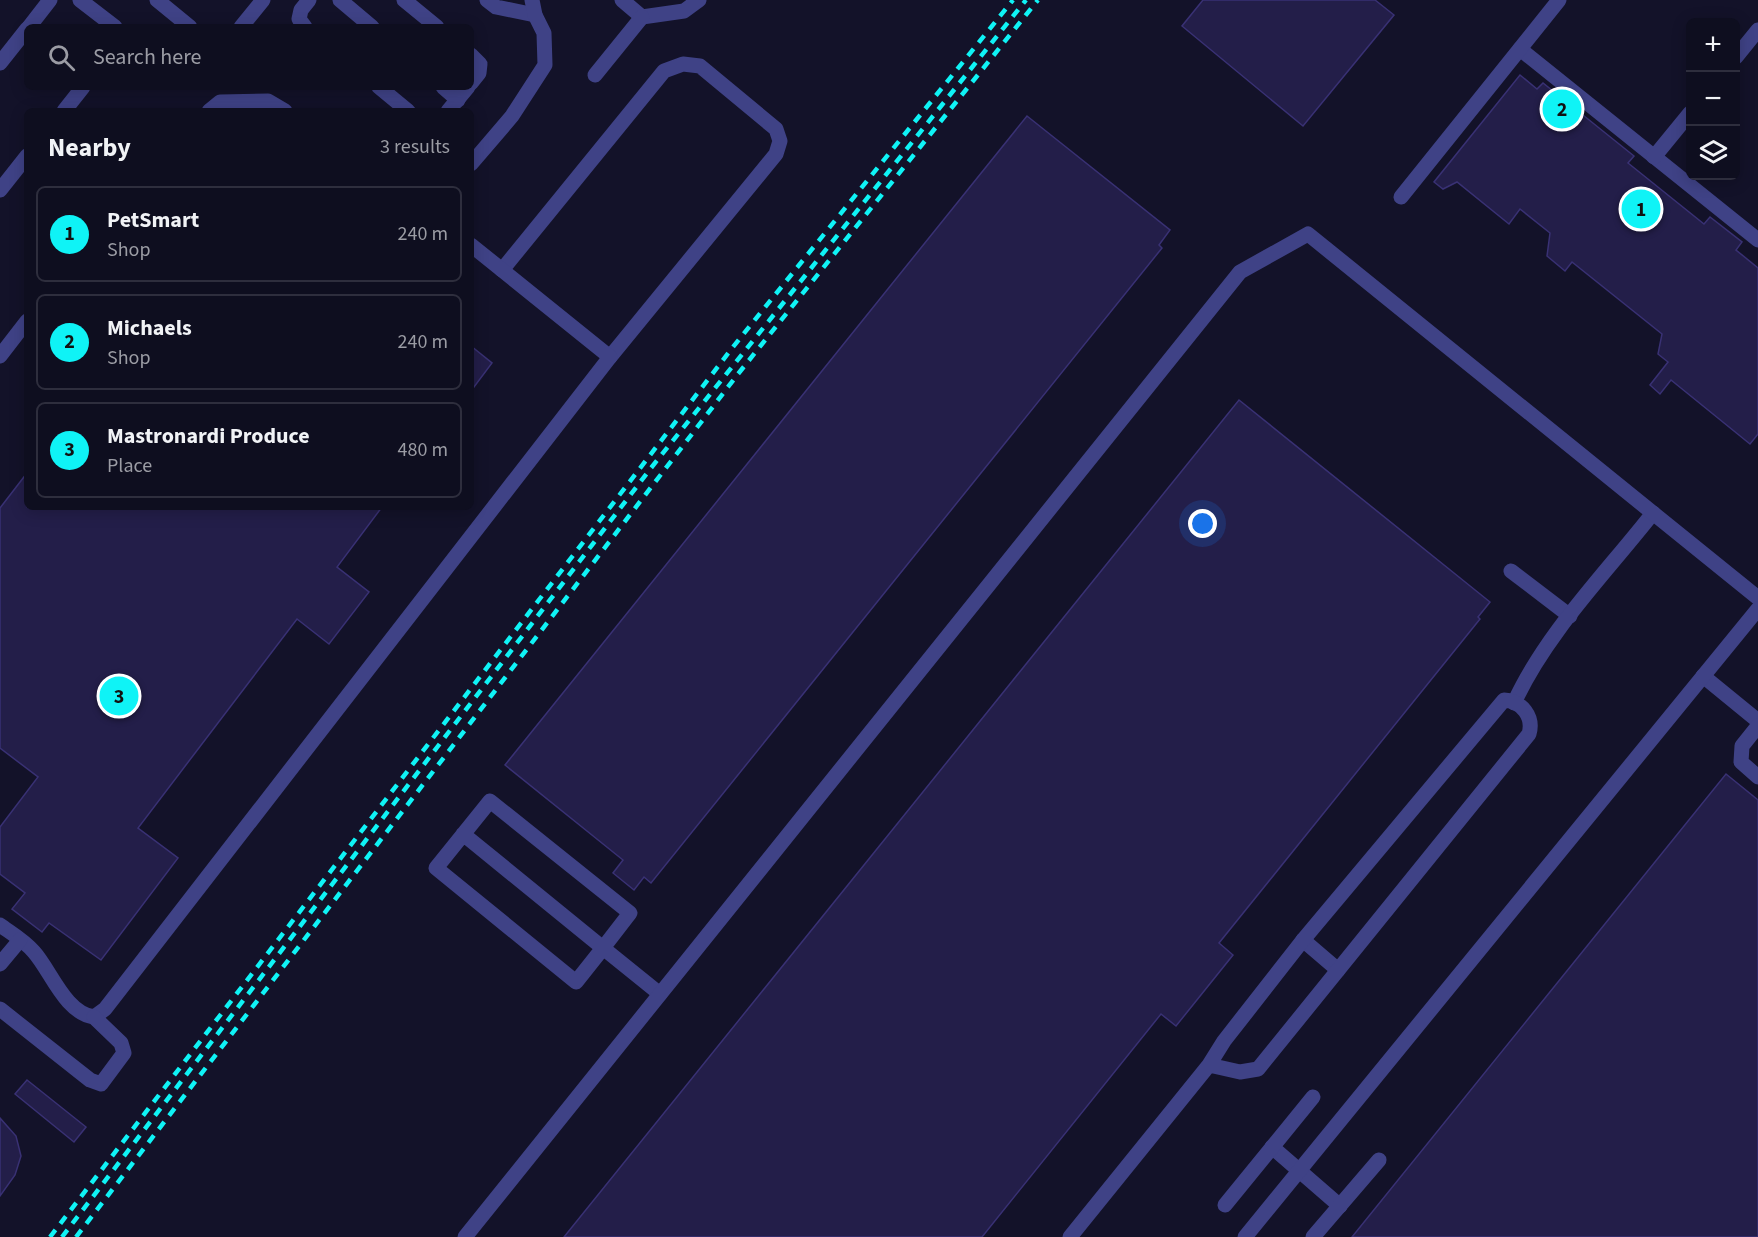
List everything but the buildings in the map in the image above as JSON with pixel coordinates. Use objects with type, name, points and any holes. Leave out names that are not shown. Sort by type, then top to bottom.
[{"type":"lane","points":[[31,24],[50,0]]},
{"type":"lane","points":[[80,0],[111,24]]},
{"type":"lane","points":[[157,0],[186,24]]},
{"type":"lane","points":[[243,24],[263,0]]},
{"type":"lane","points":[[303,24],[299,19],[301,10],[309,0]]},
{"type":"lane","points":[[340,0],[368,24]]},
{"type":"lane","points":[[404,0],[433,24]]},
{"type":"lane","points":[[474,160],[512,116],[545,65],[544,33],[534,8],[496,7],[487,0]]},
{"type":"lane","points":[[622,0],[642,17]]},
{"type":"lane","points":[[595,75],[642,17],[684,11],[699,0]]},
{"type":"lane","points":[[1401,197],[1559,0]]},
{"type":"lane","points":[[1740,52],[1758,30]]},
{"type":"lane","points":[[0,63],[24,33]]},
{"type":"lane","points":[[1520,49],[1758,240]]},
{"type":"lane","points":[[474,58],[480,64],[479,73],[474,79]]},
{"type":"lane","points":[[94,1017],[105,1009],[610,357],[776,154],[780,141],[776,129],[700,66],[683,64],[664,71],[502,270]]},
{"type":"lane","points":[[66,108],[81,90]]},
{"type":"lane","points":[[383,90],[404,108]]},
{"type":"lane","points":[[444,90],[453,105],[466,90]]},
{"type":"lane","points":[[212,108],[220,102],[268,100],[280,108]]},
{"type":"lane","points":[[1654,157],[1686,118]]},
{"type":"lane","points":[[0,190],[24,160]]},
{"type":"lane","points":[[465,1237],[1240,272],[1308,234],[1758,598]]},
{"type":"lane","points":[[474,247],[610,357]]},
{"type":"lane","points":[[0,356],[24,325]]},
{"type":"lane","points":[[1514,703],[1523,683],[1570,616],[1653,513]]},
{"type":"lane","points":[[1511,571],[1570,616]]},
{"type":"lane","points":[[1245,1237],[1758,609]]},
{"type":"lane","points":[[1703,676],[1758,720]]},
{"type":"lane","points":[[1070,1237],[1209,1065],[1224,1041],[1303,940],[1504,700],[1527,711],[1532,724],[1530,734],[1258,1069],[1240,1072],[1209,1065]]},
{"type":"lane","points":[[1758,726],[1742,746],[1741,762],[1758,777]]},
{"type":"lane","points":[[490,801],[630,913],[603,948],[576,982],[436,868],[490,801]]},
{"type":"lane","points":[[464,834],[660,994]]},
{"type":"lane","points":[[0,925],[33,951],[76,1008],[86,1016],[94,1017],[121,1043],[124,1053],[101,1084],[90,1080],[0,1009]]},
{"type":"lane","points":[[0,964],[20,940]]},
{"type":"lane","points":[[1303,940],[1338,970]]},
{"type":"lane","points":[[1225,1205],[1313,1097]]},
{"type":"lane","points":[[1272,1147],[1340,1206]]},
{"type":"lane","points":[[1313,1237],[1379,1160]]},
{"type":"railway","points":[[50,1237],[733,347],[1013,0]]},
{"type":"railway","points":[[62,1237],[651,468],[1026,0]]},
{"type":"railway","points":[[76,1237],[738,374],[1038,0]]},
{"type":"place","name":"Michaels","points":[[1562,109]]},
{"type":"place","name":"PetSmart","points":[[1641,209]]},
{"type":"place","name":"Mastronardi Produce","points":[[119,696]]}]
